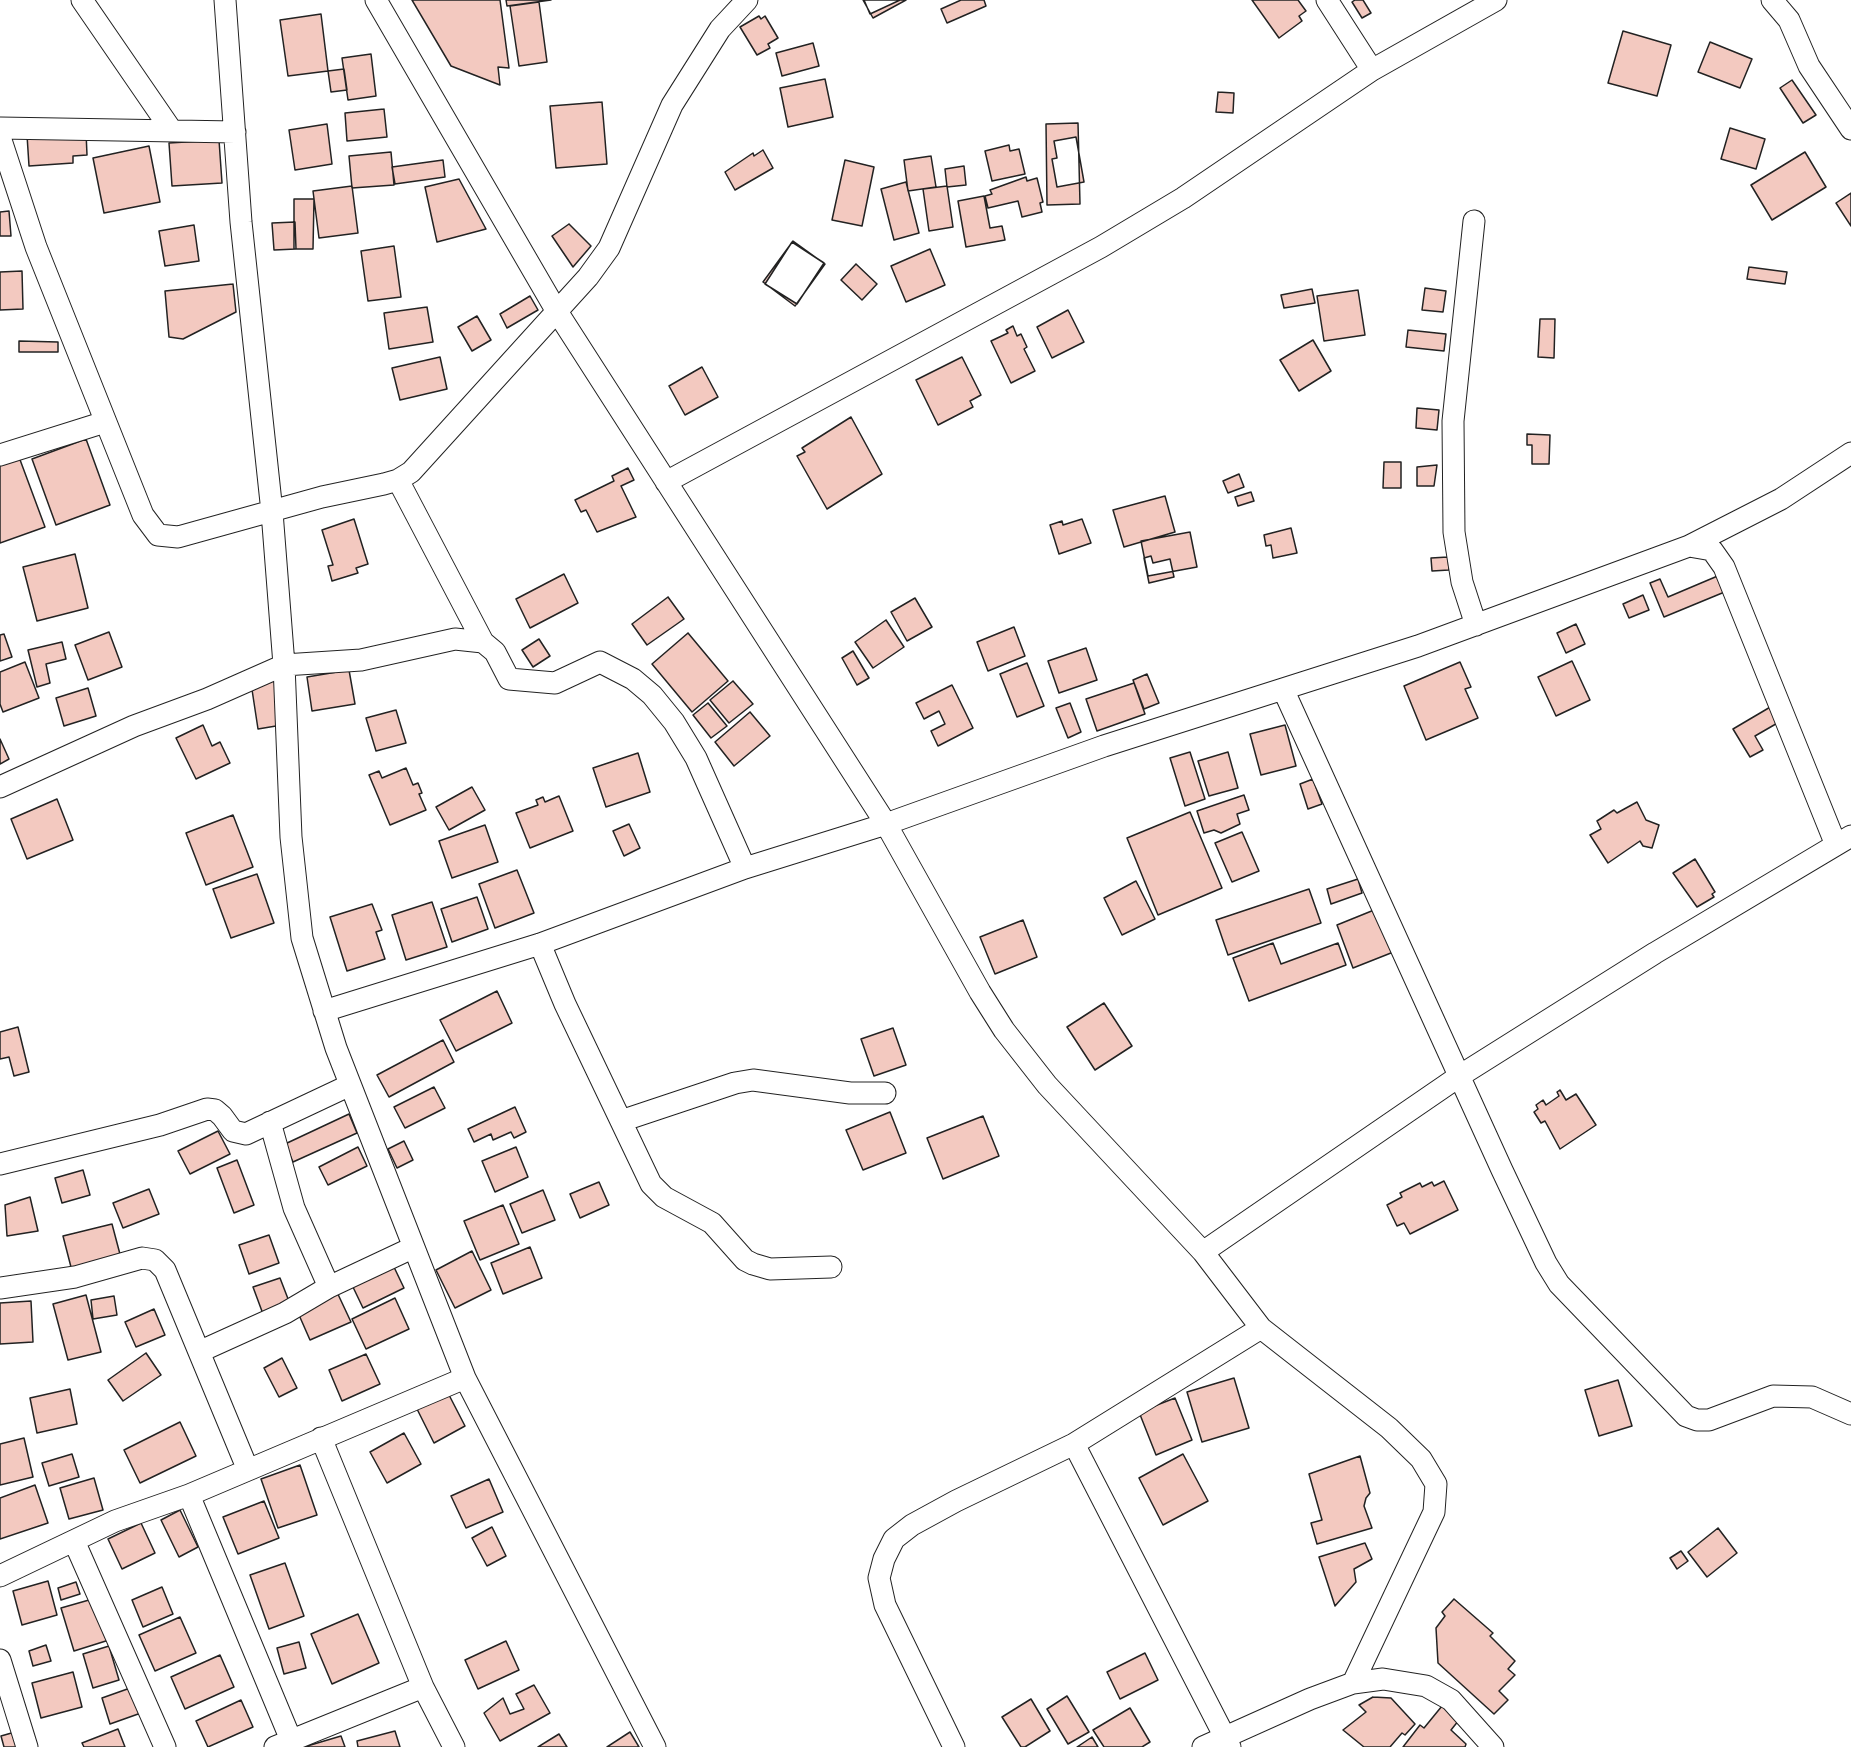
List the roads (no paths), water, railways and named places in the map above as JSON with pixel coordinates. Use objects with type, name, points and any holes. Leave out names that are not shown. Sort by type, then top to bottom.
[{"type":"street","points":[[82,0],[172,131]]},
{"type":"street","points":[[225,0],[241,222],[272,512],[284,665],[296,893],[303,938],[324,1011],[350,1085],[412,1248],[465,1378],[655,1747]]},
{"type":"street","points":[[376,0],[556,310],[886,824],[980,992],[1025,1059],[1203,1252],[1227,1288],[1261,1328],[1389,1428],[1421,1459],[1437,1484],[1434,1512],[1353,1683]]},
{"type":"street","points":[[0,136],[36,247],[143,515],[158,535],[178,537],[398,480],[411,472],[588,276],[609,248],[672,105],[720,29],[747,0]]},
{"type":"street","points":[[1327,0],[1372,70]]},
{"type":"street","points":[[666,482],[1101,248],[1183,198],[1372,70],[1496,0]]},
{"type":"street","points":[[1772,0],[1789,20],[1809,66],[1851,129]]},
{"type":"street","points":[[0,128],[235,132]]},
{"type":"street","points":[[1474,221],[1460,342],[1453,432],[1454,532],[1462,582],[1476,625]]},
{"type":"street","points":[[0,455],[105,422]]},
{"type":"street","points":[[324,1011],[540,944],[745,868],[886,824],[1104,746],[1476,625],[1689,546],[1780,499],[1851,453]]},
{"type":"street","points":[[398,480],[483,642],[495,652],[509,679],[555,683],[600,662],[633,679],[652,695],[674,723],[696,758],[745,868]]},
{"type":"street","points":[[1203,1252],[1461,1075],[1655,953],[1843,841],[1724,567],[1712,550],[1689,546]]},
{"type":"street","points":[[0,787],[134,726],[207,699],[284,665],[361,660],[455,639],[483,642]]},
{"type":"street","points":[[1283,689],[1551,1274],[1686,1416],[1697,1420],[1709,1420],[1773,1396],[1812,1397],[1851,1414]]},
{"type":"street","points":[[540,944],[651,1184],[664,1197],[712,1223],[745,1260],[770,1269],[831,1267]]},
{"type":"street","points":[[621,1122],[735,1083],[753,1080],[850,1094],[885,1093]]},
{"type":"street","points":[[0,1164],[149,1128],[207,1109],[215,1110],[238,1134],[246,1134],[350,1085]]},
{"type":"street","points":[[270,1122],[294,1208],[328,1287]]},
{"type":"street","points":[[201,1351],[285,1313],[328,1287],[412,1248]]},
{"type":"street","points":[[0,1288],[75,1277],[142,1258],[155,1260],[165,1270],[201,1351],[248,1470]]},
{"type":"street","points":[[954,1747],[885,1605],[879,1578],[884,1559],[894,1539],[912,1525],[1074,1444],[1261,1328]]},
{"type":"street","points":[[0,1576],[115,1521],[189,1495],[465,1378]]},
{"type":"street","points":[[321,1438],[423,1687],[454,1747]]},
{"type":"street","points":[[1074,1444],[1227,1741]]},
{"type":"street","points":[[189,1495],[283,1744],[423,1687]]},
{"type":"street","points":[[74,1541],[165,1747]]},
{"type":"street","points":[[0,1660],[8,1718],[27,1747]]},
{"type":"street","points":[[1203,1747],[1227,1741],[1353,1683],[1383,1679],[1426,1686],[1450,1700],[1493,1747]]}]
